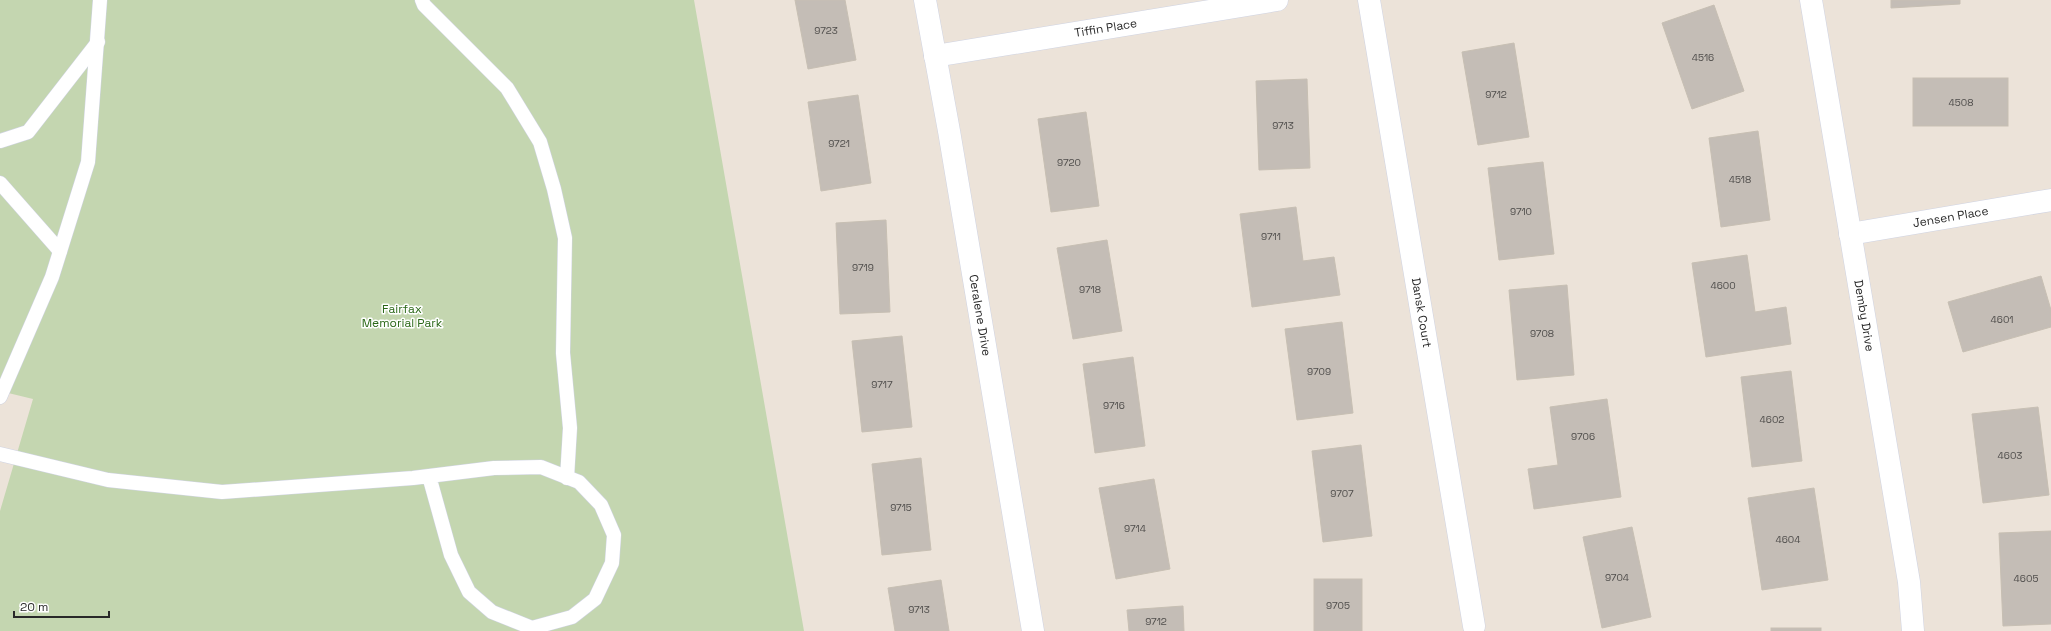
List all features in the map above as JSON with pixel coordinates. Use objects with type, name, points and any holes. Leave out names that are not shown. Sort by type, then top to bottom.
[{"type":"street","name":"Ceralene Drive","points":[[926,0],[1033,631]]},
{"type":"street","name":"Tiffin Place","points":[[935,56],[1277,0]]},
{"type":"street","name":"Dansk Court","points":[[1369,0],[1474,626]]},
{"type":"street","name":"Demby Drive","points":[[1811,0],[1909,582],[1913,631]]},
{"type":"street","name":"Jensen Place","points":[[1850,234],[2051,200]]},
{"type":"lane","points":[[0,397],[52,277],[88,162],[100,0]]},
{"type":"lane","points":[[422,0],[424,5],[507,88],[540,142],[565,238],[563,354],[570,428],[567,478]]},
{"type":"lane","points":[[0,141],[28,132],[98,42]]},
{"type":"lane","points":[[0,183],[60,251]]},
{"type":"lane","points":[[0,454],[108,480],[222,492],[429,476],[494,468],[540,468],[579,482],[601,505],[614,535],[612,563],[595,599],[572,617],[532,628],[492,612],[469,592],[451,555],[429,476]]},
{"type":"green space","name":"Fairfax Memorial Park","points":[[0,0],[694,0],[804,631],[0,631],[0,511],[33,399],[0,391]]},
{"type":"building","points":[[795,0],[845,0],[856,60],[808,69]]},
{"type":"building","points":[[1891,0],[1960,0],[1960,4],[1891,8]]},
{"type":"building","points":[[1714,5],[1744,91],[1692,109],[1662,23]]},
{"type":"building","points":[[1514,43],[1529,137],[1478,145],[1462,52]]},
{"type":"building","points":[[1913,78],[2008,78],[2008,126],[1913,126]]},
{"type":"building","points":[[1307,79],[1310,168],[1259,170],[1256,81]]},
{"type":"building","points":[[858,95],[871,183],[821,191],[808,102]]},
{"type":"building","points":[[1086,112],[1099,206],[1051,212],[1038,119]]},
{"type":"building","points":[[1758,131],[1770,220],[1721,227],[1709,138]]},
{"type":"building","points":[[1543,162],[1554,254],[1499,260],[1488,168]]},
{"type":"building","points":[[1296,207],[1303,261],[1334,257],[1340,295],[1252,307],[1240,214]]},
{"type":"building","points":[[886,220],[890,312],[840,314],[836,223]]},
{"type":"building","points":[[1107,240],[1122,331],[1073,339],[1057,248]]},
{"type":"building","points":[[1747,255],[1755,312],[1786,307],[1791,344],[1706,357],[1692,263]]},
{"type":"building","points":[[2041,276],[2051,310],[2051,327],[1963,352],[1948,302]]},
{"type":"building","points":[[1567,285],[1574,375],[1517,380],[1509,290]]},
{"type":"building","points":[[1342,322],[1353,413],[1297,420],[1285,329]]},
{"type":"building","points":[[902,336],[912,427],[862,432],[852,341]]},
{"type":"building","points":[[1133,357],[1145,446],[1095,453],[1083,364]]},
{"type":"building","points":[[1791,371],[1802,461],[1752,467],[1741,377]]},
{"type":"building","points":[[1607,399],[1621,497],[1534,509],[1528,469],[1558,465],[1550,407]]},
{"type":"building","points":[[2038,407],[2049,495],[1983,503],[1972,414]]},
{"type":"building","points":[[1361,445],[1372,536],[1323,542],[1312,451]]},
{"type":"building","points":[[921,458],[931,550],[882,555],[872,464]]},
{"type":"building","points":[[1154,479],[1170,569],[1116,579],[1099,488]]},
{"type":"building","points":[[1814,488],[1828,580],[1762,590],[1748,498]]},
{"type":"building","points":[[1632,527],[1651,617],[1602,628],[1583,537]]},
{"type":"building","points":[[2051,531],[2051,624],[2003,626],[1999,533]]},
{"type":"building","points":[[1314,579],[1362,579],[1362,631],[1314,631]]},
{"type":"building","points":[[941,580],[949,631],[895,631],[888,588]]},
{"type":"building","points":[[1183,606],[1184,631],[1129,631],[1127,610]]},
{"type":"building","points":[[1771,628],[1821,628],[1821,631],[1771,631]]}]
